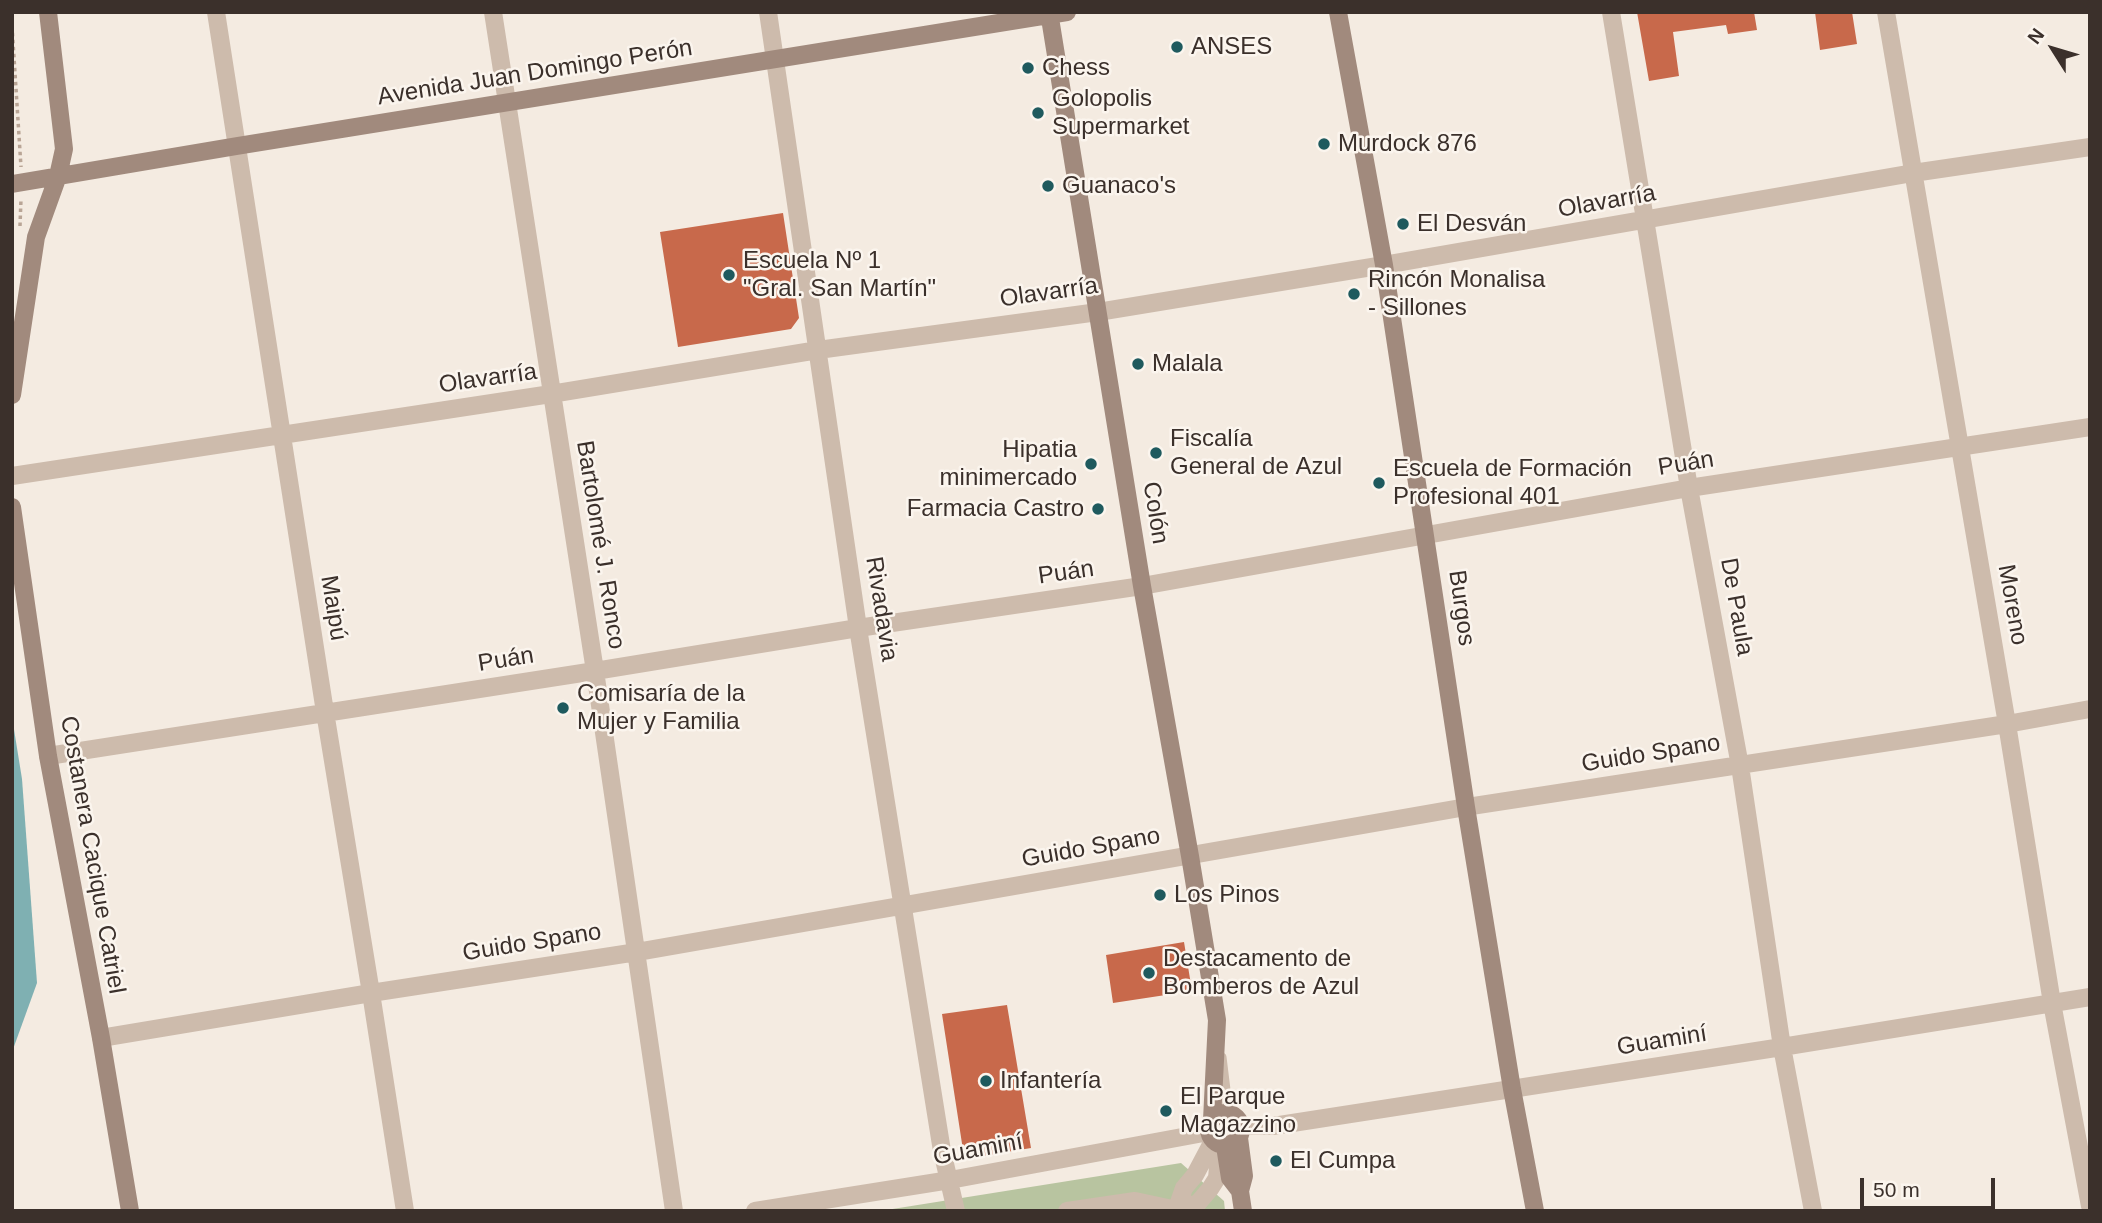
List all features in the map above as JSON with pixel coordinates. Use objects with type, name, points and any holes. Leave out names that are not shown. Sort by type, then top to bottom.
[{"type":"main road","points":[[12,395],[36,237],[58,176],[64,149],[48,12]]},
{"type":"main road","name":"Burgos","points":[[1338,12],[1384,265],[1466,807],[1512,1089],[1535,1211]]},
{"type":"main road","name":"Avenida Juan Domingo Perón","points":[[17,184],[1055,13]]},
{"type":"main road","name":"Colón","points":[[1055,13],[1098,312],[1142,586],[1217,1020],[1223,1133],[1230,1178],[1240,1191],[1243,1211]]},
{"type":"main road","name":"Costanera Cacique Catriel","points":[[12,507],[48,755],[130,1211]]},
{"type":"street","name":"Maipú","points":[[216,12],[405,1211]]},
{"type":"street","name":"Bartolomé J. Ronco","points":[[493,12],[595,671],[674,1211]]},
{"type":"street","name":"Rivadavia","points":[[768,12],[858,628],[942,1151],[956,1211]]},
{"type":"street","name":"De Paula","points":[[1611,12],[1689,488],[1740,765],[1782,1047],[1813,1211]]},
{"type":"street","name":"Moreno","points":[[1886,12],[2052,1003],[2090,1206]]},
{"type":"street","name":"Olavarría","points":[[12,476],[551,394],[818,350],[1098,312],[1913,173],[2090,147]]},
{"type":"street","name":"Puán","points":[[48,755],[1142,586],[1689,488],[2090,427]]},
{"type":"street","name":"Guido Spano","points":[[101,1038],[637,952],[1466,807],[2090,709]]},
{"type":"street","name":"Guaminí","points":[[755,1211],[1223,1133],[2090,997]]},
{"type":"street","points":[[1067,1211],[1135,1201],[1176,1210],[1184,1188],[1223,1133]]},
{"type":"path","points":[[12,26],[19,227]]},
{"type":"green space","points":[[1181,1163],[1224,1201],[1225,1211],[880,1211]]},
{"type":"water","points":[[12,717],[22,779],[37,983],[12,1052]]},
{"type":"building","points":[[1637,12],[1754,12],[1757,30],[1728,34],[1726,25],[1673,32],[1679,76],[1649,81]]},
{"type":"building","points":[[1815,12],[1852,12],[1857,44],[1820,50]]},
{"type":"building","name":"Escuela Nº 1 \"Gral. San Martín\"","points":[[783,213],[799,318],[791,329],[678,347],[660,232]]},
{"type":"building","name":"Destacamento de Bomberos de Azul","points":[[1184,942],[1192,991],[1113,1003],[1106,955]]},
{"type":"building","name":"Infantería","points":[[1007,1005],[1031,1148],[971,1158],[963,1150],[942,1014]]},
{"type":"place","name":"ANSES","points":[[1177,47]]},
{"type":"place","name":"Chess","points":[[1028,68]]},
{"type":"place","name":"Golopolis Supermarket","points":[[1038,113]]},
{"type":"place","name":"Murdock 876","points":[[1324,144]]},
{"type":"place","name":"Guanaco's","points":[[1048,186]]},
{"type":"place","name":"El Desván","points":[[1403,224]]},
{"type":"place","name":"Escuela Nº 1 \"Gral. San Martín\"","points":[[729,275]]},
{"type":"place","name":"Rincón Monalisa - Sillones","points":[[1354,294]]},
{"type":"place","name":"Malala","points":[[1138,364]]},
{"type":"place","name":"Fiscalía General de Azul","points":[[1156,453]]},
{"type":"place","name":"Hipatia minimercado","points":[[1091,464]]},
{"type":"place","name":"Escuela de Formación Profesional 401","points":[[1379,483]]},
{"type":"place","name":"Farmacia Castro","points":[[1098,509]]},
{"type":"place","name":"Comisaría de la Mujer y Familia","points":[[563,708]]},
{"type":"place","name":"Los Pinos","points":[[1160,895]]},
{"type":"place","name":"Destacamento de Bomberos de Azul","points":[[1149,973]]},
{"type":"place","name":"Infantería","points":[[986,1081]]},
{"type":"place","name":"El Parque Magazzino","points":[[1166,1111]]},
{"type":"place","name":"El Cumpa","points":[[1276,1161]]}]
